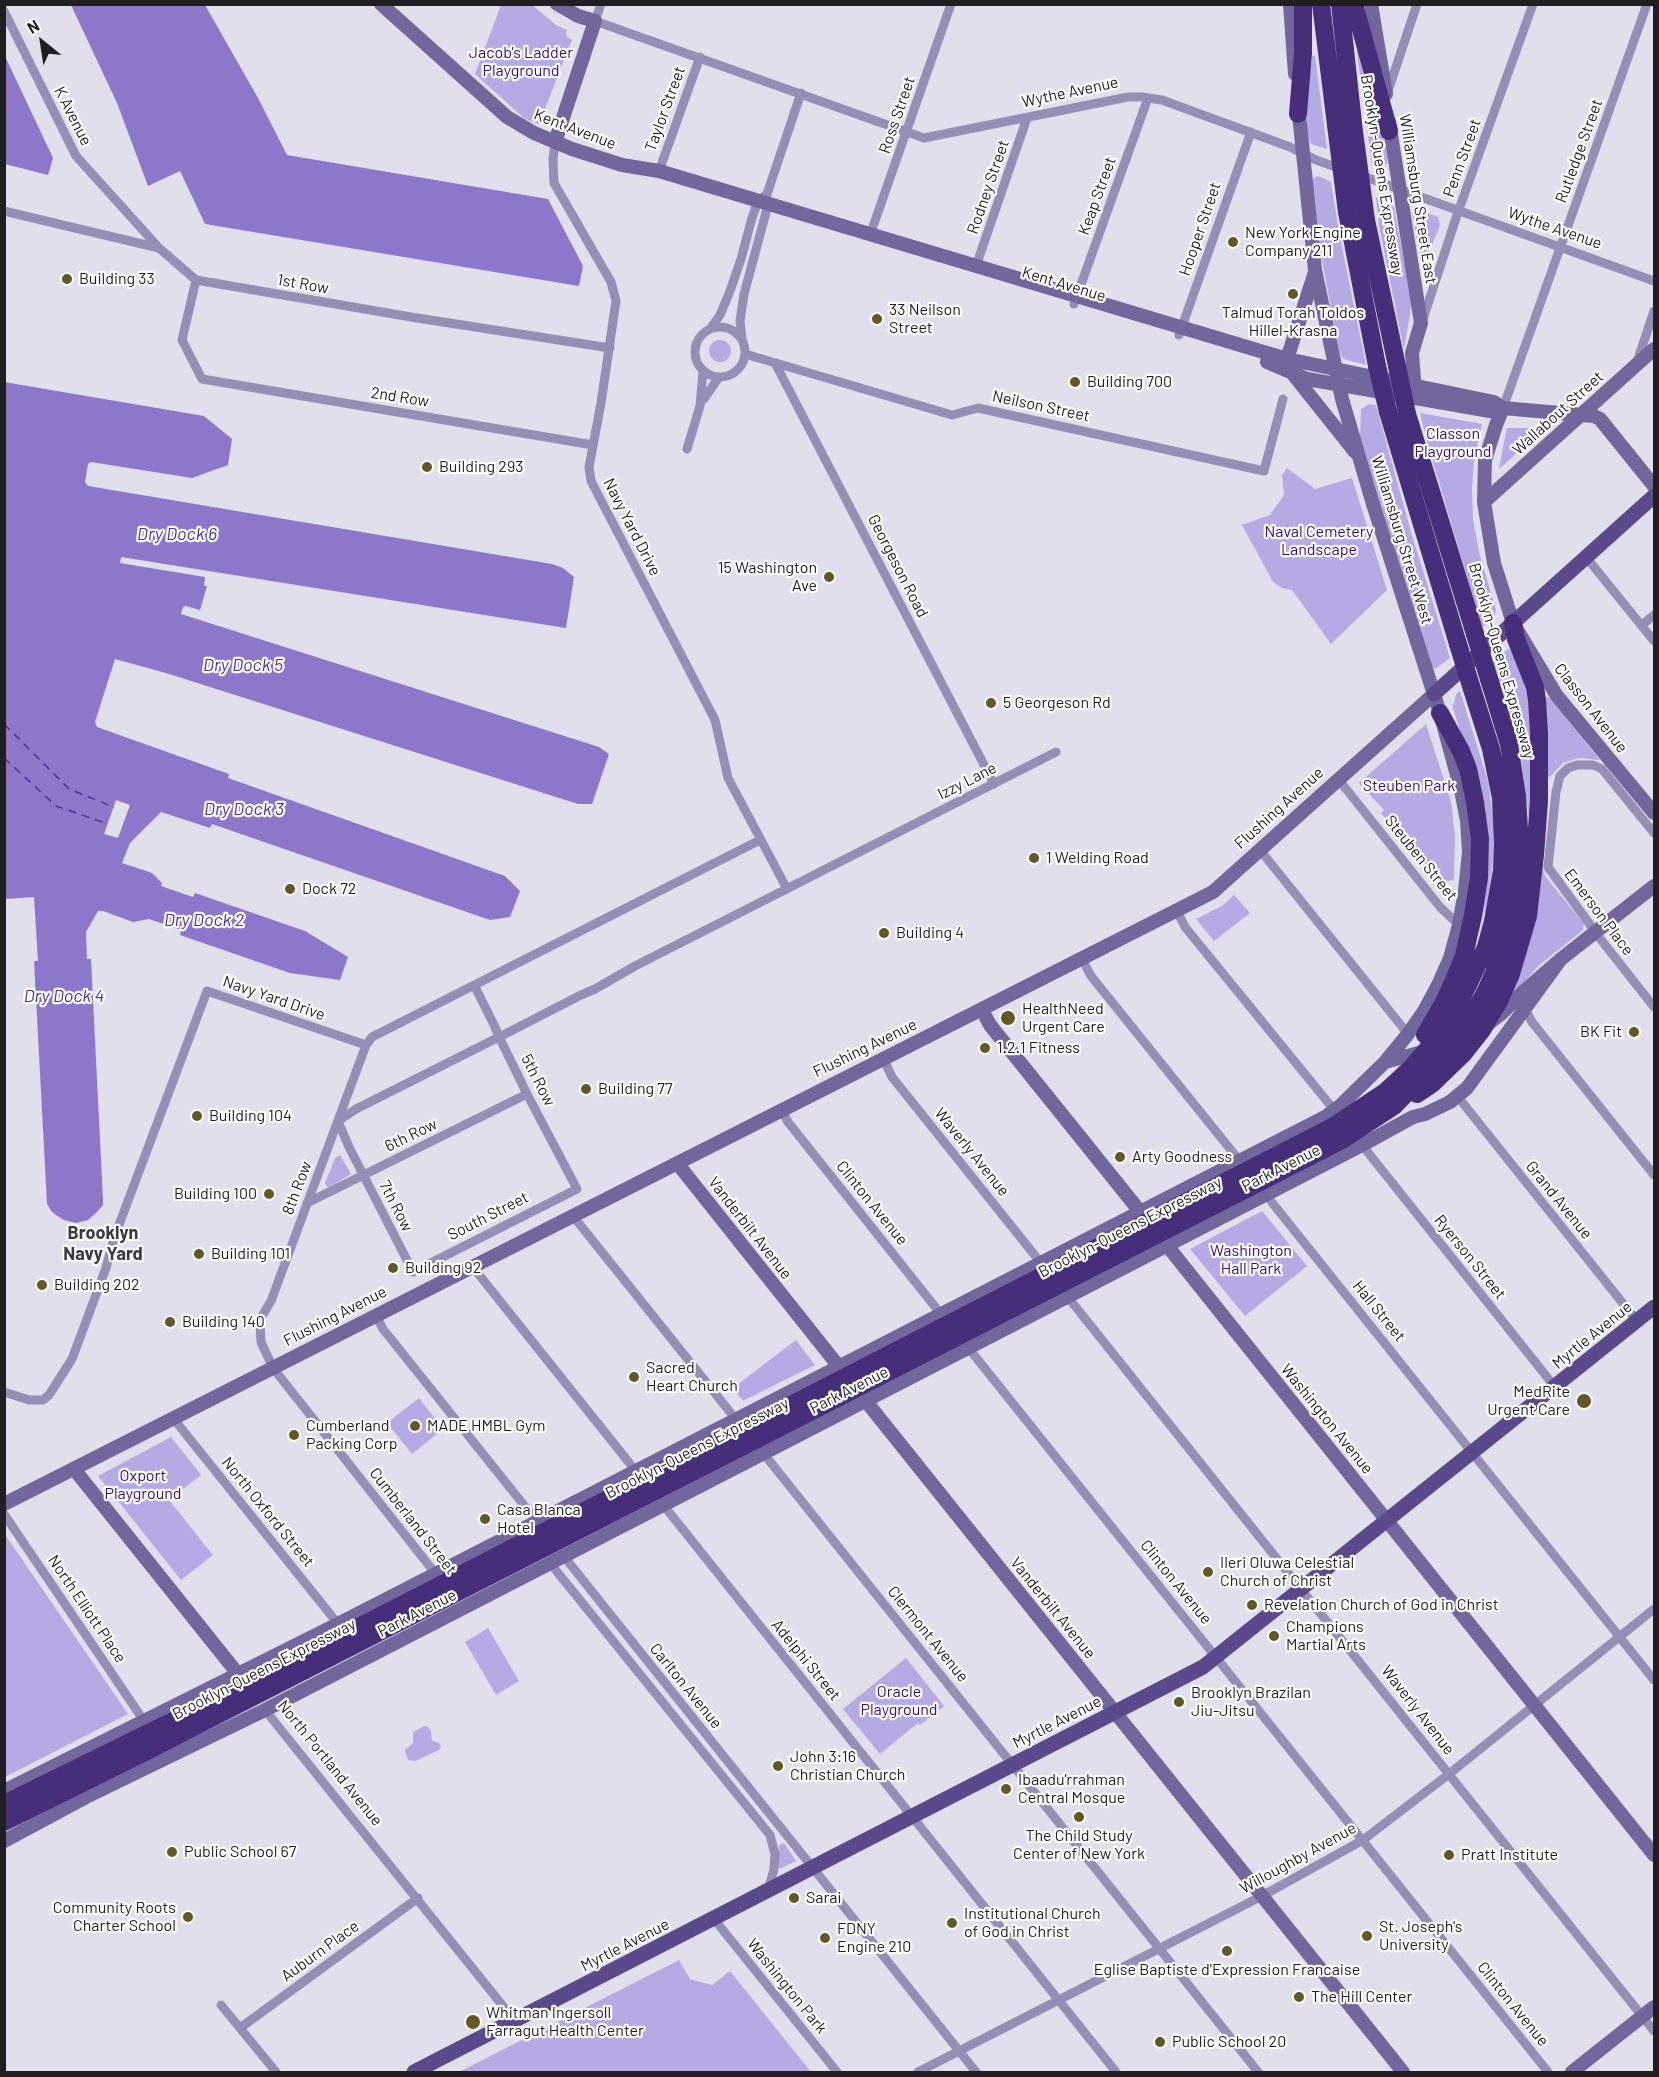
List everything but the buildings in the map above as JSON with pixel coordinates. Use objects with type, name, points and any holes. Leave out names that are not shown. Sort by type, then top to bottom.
[{"type":"highway","points":[[1298,114],[1304,4]]},
{"type":"highway","points":[[1321,4],[1347,213],[1377,366],[1388,411],[1491,749],[1501,798],[1503,845],[1500,887],[1477,989]]},
{"type":"highway","name":"Brooklyn-Queens Expressway","points":[[1340,4],[1366,220],[1396,366],[1407,414],[1509,744],[1517,796],[1519,872],[1510,926],[1494,974],[1477,989]]},
{"type":"highway","points":[[1354,4],[1389,131]]},
{"type":"highway","points":[[1390,1099],[1398,1069],[1432,1025],[1477,989],[1511,974],[1528,916],[1539,801],[1540,750],[1535,687],[1516,639],[1513,623]]},
{"type":"highway","points":[[1390,1099],[1426,1089],[1446,1072],[1482,1030],[1477,989],[1464,956],[1479,878],[1480,839],[1468,769],[1440,713]]},
{"type":"highway","name":"Brooklyn-Queens Expressway","points":[[4,1804],[242,1687],[1390,1099]]},
{"type":"highway","name":"Brooklyn-Queens Expressway","points":[[4,1822],[1342,1140],[1390,1099]]},
{"type":"main road","name":"Kent Avenue","points":[[381,4],[499,111],[554,145],[622,165],[659,171],[762,206],[1289,365],[1338,377],[1415,391],[1494,402],[1503,408],[1594,416],[1600,419],[1654,486]]},
{"type":"main road","name":"Wythe Avenue","points":[[557,4],[578,16],[595,21]]},
{"type":"main road","name":"Williamsburg Street West","points":[[1290,4],[1298,114],[1316,270],[1338,377],[1358,455],[1440,713],[1467,821],[1469,852],[1459,925],[1450,958],[1424,1011],[1385,1062]]},
{"type":"main road","name":"Williamsburg Street East","points":[[1371,4],[1387,97],[1389,131],[1421,323],[1412,353],[1415,391]]},
{"type":"main road","points":[[554,145],[595,21]]},
{"type":"main road","name":"Kent Avenue","points":[[622,165],[634,173],[870,235],[976,266],[1075,300]]},
{"type":"main road","points":[[1316,270],[1289,365],[1358,455]]},
{"type":"main road","name":"Wallabout Street","points":[[1484,502],[1654,349]]},
{"type":"main road","name":"Classon Avenue","points":[[1503,408],[1485,460],[1484,502],[1494,563],[1513,623],[1557,696],[1654,813]]},
{"type":"main road","name":"Flushing Avenue","points":[[4,1504],[883,1058],[980,1006],[1082,959],[1212,892],[1654,496]]},
{"type":"main road","name":"Park Avenue","points":[[4,1791],[636,1472],[1335,1111],[1385,1062],[1446,1044],[1480,1028],[1501,1014],[1561,959],[1654,886]]},
{"type":"main road","name":"Park Avenue","points":[[4,1841],[266,1710],[1413,1117],[1425,1114],[1458,1097],[1467,1088],[1561,959]]},
{"type":"main road","name":"Washington Avenue","points":[[980,1006],[990,1025],[1654,1855]]},
{"type":"main road","points":[[1385,1062],[1402,1067],[1421,1090],[1423,1105],[1413,1117]]},
{"type":"main road","name":"Vanderbilt Avenue","points":[[677,1163],[1403,2073]]},
{"type":"main road","name":"Myrtle Avenue","points":[[414,2073],[1203,1667],[1654,1307]]},
{"type":"main road","name":"North Portland Avenue","points":[[74,1469],[266,1710]]},
{"type":"main road","points":[[22,1781],[44,1819]]},
{"type":"main road","points":[[1572,2073],[1654,2007]]},
{"type":"street","points":[[595,21],[601,4]]},
{"type":"street","name":"Ross Street","points":[[870,235],[951,4]]},
{"type":"street","points":[[1387,97],[1417,4]]},
{"type":"street","name":"Penn Street","points":[[1421,323],[1458,212],[1533,4]]},
{"type":"street","name":"Rutledge Street","points":[[1503,408],[1647,4]]},
{"type":"street","name":"K Avenue","points":[[4,11],[76,156],[159,248]]},
{"type":"street","name":"Wythe Avenue","points":[[595,21],[924,138],[1128,97],[1162,100],[1251,132],[1316,160],[1654,281]]},
{"type":"street","name":"Taylor Street","points":[[659,171],[700,57]]},
{"type":"street","points":[[762,206],[761,230],[740,321],[746,354],[738,369],[731,374],[719,377],[703,371],[696,360],[695,347],[699,338],[710,329],[720,315],[741,259],[750,226],[767,194],[801,93]]},
{"type":"street","name":"Keap Street","points":[[1075,300],[1148,98]]},
{"type":"street","name":"Rodney Street","points":[[976,266],[1027,118]]},
{"type":"street","name":"Hooper Street","points":[[1180,331],[1251,132]]},
{"type":"street","name":"Navy Yard Drive","points":[[554,145],[554,183],[593,251],[614,291],[616,301],[589,467],[592,484],[715,720],[728,778],[787,889]]},
{"type":"street","points":[[4,211],[159,248],[196,280]]},
{"type":"street","name":"1st Row","points":[[196,280],[610,348]]},
{"type":"street","name":"2nd Row","points":[[196,280],[182,340],[202,379],[593,445]]},
{"type":"street","points":[[1635,366],[1654,311]]},
{"type":"street","points":[[710,329],[728,328],[742,339]]},
{"type":"street","name":"Neilson Street","points":[[746,354],[952,415],[978,408],[1264,471],[1283,399]]},
{"type":"street","name":"Georgeson Road","points":[[775,363],[994,784]]},
{"type":"street","points":[[700,406],[703,371]]},
{"type":"street","points":[[687,449],[700,406],[719,377]]},
{"type":"street","points":[[1586,557],[1654,640]]},
{"type":"street","points":[[1642,625],[1654,615]]},
{"type":"street","name":"Izzy Lane","points":[[787,889],[1056,752]]},
{"type":"street","name":"Emerson Place","points":[[1654,833],[1602,769],[1593,765],[1577,765],[1568,768],[1560,776],[1556,792],[1548,867],[1654,1006]]},
{"type":"street","name":"Steuben Street","points":[[1339,780],[1440,907],[1459,925]]},
{"type":"street","points":[[366,1045],[372,1036],[760,840]]},
{"type":"street","points":[[1260,850],[1408,1034]]},
{"type":"street","points":[[338,1121],[356,1109],[787,889]]},
{"type":"street","points":[[1178,911],[1185,927],[1335,1111]]},
{"type":"street","name":"Hall Street","points":[[1082,959],[1091,976],[1474,1452],[1654,1680]]},
{"type":"street","name":"5th Row","points":[[474,985],[527,1094],[577,1188]]},
{"type":"street","name":"Navy Yard Drive","points":[[4,1392],[33,1401],[43,1400],[49,1395],[72,1359],[106,1268],[114,1238],[207,991],[366,1045]]},
{"type":"street","points":[[1525,1009],[1532,1022],[1654,1175]]},
{"type":"street","name":"8th Row","points":[[261,1342],[262,1316],[269,1304],[308,1203],[366,1045]]},
{"type":"street","name":"Waverly Avenue","points":[[883,1058],[892,1077],[1041,1263]]},
{"type":"street","name":"6th Row","points":[[308,1203],[527,1094]]},
{"type":"street","name":"Grand Avenue","points":[[1458,1097],[1637,1321]]},
{"type":"street","name":"Clinton Avenue","points":[[781,1109],[788,1122],[1548,2073]]},
{"type":"street","name":"7th Row","points":[[338,1121],[413,1272]]},
{"type":"street","name":"Ryerson Street","points":[[1362,1145],[1555,1387]]},
{"type":"street","name":"South Street","points":[[413,1272],[577,1188]]},
{"type":"street","name":"Clermont Avenue","points":[[573,1216],[1258,2073]]},
{"type":"street","name":"Adelphi Street","points":[[472,1266],[1116,2073]]},
{"type":"street","name":"Waverly Avenue","points":[[1067,1296],[1654,2031]]},
{"type":"street","name":"Carlton Avenue","points":[[376,1316],[383,1329],[976,2073]]},
{"type":"street","name":"Cumberland Street","points":[[261,1342],[273,1368],[463,1608]]},
{"type":"street","name":"North Oxford Street","points":[[173,1418],[338,1624]]},
{"type":"street","name":"North Elliott Place","points":[[4,1514],[144,1721]]},
{"type":"street","name":"Carlton Avenue","points":[[550,1563],[770,1835],[775,1854],[768,1892]]},
{"type":"street","name":"Willoughby Avenue","points":[[918,2073],[1262,1896],[1363,1840],[1654,1609]]},
{"type":"street","name":"North Portland Avenue","points":[[266,1710],[515,2021]]},
{"type":"street","name":"Auburn Place","points":[[240,2028],[417,1898]]},
{"type":"street","name":"Washington Park","points":[[714,1919],[837,2073]]},
{"type":"street","points":[[221,2006],[276,2073]]},
{"type":"green space","name":"Jacob's Ladder Playground","points":[[501,5],[532,5],[556,25],[567,30],[566,36],[572,40],[539,124],[525,119],[475,74]]},
{"type":"green space","points":[[1358,51],[1379,113],[1388,157],[1387,164],[1382,168],[1372,166]]},
{"type":"green space","points":[[1315,55],[1327,149],[1311,144],[1307,135],[1312,56]]},
{"type":"green space","points":[[1318,176],[1331,182],[1366,365],[1342,358],[1339,350],[1320,250],[1312,187],[1313,179]]},
{"type":"green space","points":[[1376,197],[1388,201],[1394,208],[1412,302],[1404,350],[1379,226]]},
{"type":"green space","points":[[1415,208],[1438,217],[1440,225],[1425,263],[1421,262],[1412,212]]},
{"type":"green space","points":[[720,340],[728,343],[731,351],[728,359],[720,362],[712,359],[709,351],[712,343]]},
{"type":"green space","points":[[1369,404],[1376,405],[1411,532],[1450,658],[1435,669],[1430,665],[1360,436],[1361,409]]},
{"type":"green space","name":"Classon Playground","points":[[1420,413],[1482,424],[1474,461],[1473,519],[1479,552],[1496,610],[1494,618],[1482,627],[1427,442]]},
{"type":"green space","points":[[1507,428],[1545,428],[1499,469],[1504,442]]},
{"type":"green space","name":"Naval Cemetery Landscape","points":[[1287,468],[1315,489],[1352,478],[1387,590],[1331,644],[1292,590],[1282,588],[1273,582],[1242,525],[1270,515],[1284,495],[1282,475]]},
{"type":"green space","points":[[1508,649],[1512,650],[1534,708],[1530,825],[1520,751],[1493,662]]},
{"type":"green space","points":[[1460,691],[1488,781],[1493,817],[1494,855],[1488,897],[1479,932],[1477,931],[1470,762],[1452,705],[1456,694]]},
{"type":"green space","points":[[1549,697],[1600,760],[1579,758],[1563,763],[1550,777],[1545,774],[1545,698]]},
{"type":"green space","name":"Steuben Park","points":[[1426,724],[1451,802],[1455,836],[1454,879],[1438,885],[1381,813],[1384,810],[1359,783]]},
{"type":"green space","points":[[1542,866],[1545,876],[1584,924],[1583,930],[1537,967],[1506,1005]]},
{"type":"green space","points":[[1234,895],[1250,913],[1214,941],[1196,919],[1222,906]]},
{"type":"green space","points":[[340,1155],[351,1174],[328,1188],[325,1183],[335,1158]]},
{"type":"green space","name":"Washington Hall Park","points":[[1262,1211],[1307,1266],[1245,1316],[1190,1249]]},
{"type":"green space","points":[[796,1340],[815,1365],[743,1401],[733,1388]]},
{"type":"green space","name":"MADE HMBL Gym","points":[[419,1398],[443,1429],[412,1454],[387,1423]]},
{"type":"green space","name":"Oxport Playground","points":[[171,1437],[201,1475],[169,1500],[213,1555],[181,1580],[98,1476]]},
{"type":"green space","points":[[4,1533],[128,1714],[5,1777],[4,1777]]},
{"type":"green space","points":[[488,1628],[519,1681],[496,1695],[465,1642]]},
{"type":"green space","name":"Oracle Playground","points":[[906,1658],[944,1706],[920,1725],[918,1723],[880,1754],[843,1709]]},
{"type":"green space","points":[[424,1726],[431,1731],[432,1741],[439,1743],[441,1747],[415,1761],[408,1760],[405,1750],[413,1743],[413,1732]]},
{"type":"green space","points":[[784,1843],[796,1861],[779,1869],[779,1845]]},
{"type":"green space","points":[[679,1960],[690,1979],[712,1985],[730,1971],[811,2072],[459,2072]]},
{"type":"water","points":[[71,5],[205,5],[258,98],[287,155],[548,199],[583,266],[579,286],[205,224],[180,171],[148,186],[117,103]]},
{"type":"water","points":[[4,54],[53,158],[48,175],[5,164]]},
{"type":"water","points":[[4,382],[204,416],[232,439],[228,465],[192,478],[91,462],[88,464],[85,482],[88,486],[552,564],[563,568],[574,577],[566,628],[121,557],[120,563],[205,577],[204,586],[207,586],[200,610],[186,606],[183,607],[181,614],[599,747],[609,754],[592,804],[578,804],[166,673],[115,659],[95,722],[97,727],[229,774],[228,778],[505,876],[520,891],[510,917],[490,920],[212,824],[210,828],[161,812],[130,843],[122,863],[152,873],[162,883],[161,886],[193,897],[195,893],[305,931],[348,957],[340,980],[290,973],[180,935],[181,930],[149,919],[133,922],[98,911],[86,932],[87,959],[91,959],[103,1205],[88,1220],[76,1223],[56,1215],[47,1204],[34,961],[38,961],[34,897],[5,899]]},
{"type":"pier","points":[[116,800],[130,805],[118,838],[104,834]]},
{"type":"ferry route","points":[[4,724],[69,789],[114,807]]},
{"type":"ferry route","points":[[4,758],[56,806],[108,824]]},
{"type":"place","name":"New York Engine Company 211","points":[[1233,242]]},
{"type":"place","name":"Building 33","points":[[67,279]]},
{"type":"place","name":"Talmud Torah Toldos Hillel-Krasna","points":[[1293,294]]},
{"type":"place","name":"33 Neilson Street","points":[[877,319]]},
{"type":"place","name":"Building 700","points":[[1075,382]]},
{"type":"place","name":"Building 293","points":[[427,467]]},
{"type":"place","name":"15 Washington Ave","points":[[829,577]]},
{"type":"place","name":"5 Georgeson Rd","points":[[991,703]]},
{"type":"place","name":"1 Welding Road","points":[[1034,858]]},
{"type":"place","name":"Dock 72","points":[[290,889]]},
{"type":"place","name":"Building 4","points":[[884,933]]},
{"type":"place","name":"HealthNeed Urgent Care","points":[[1008,1018]]},
{"type":"place","name":"BK Fit","points":[[1634,1032]]},
{"type":"place","name":"1.2.1 Fitness","points":[[985,1048]]},
{"type":"place","name":"Building 77","points":[[586,1089]]},
{"type":"place","name":"Building 104","points":[[197,1116]]},
{"type":"place","name":"Arty Goodness","points":[[1120,1157]]},
{"type":"place","name":"Building 100","points":[[269,1194]]},
{"type":"place","name":"Building 101","points":[[199,1254]]},
{"type":"place","name":"Building 92","points":[[393,1268]]},
{"type":"place","name":"Building 202","points":[[42,1285]]},
{"type":"place","name":"Building 140","points":[[170,1322]]},
{"type":"place","name":"Sacred Heart Church","points":[[634,1377]]},
{"type":"place","name":"MedRite Urgent Care","points":[[1584,1401]]},
{"type":"place","name":"MADE HMBL Gym","points":[[415,1426]]},
{"type":"place","name":"Cumberland Packing Corp","points":[[294,1435]]},
{"type":"place","name":"Casa Blanca Hotel","points":[[485,1519]]},
{"type":"place","name":"Ileri Oluwa Celestial Church of Christ","points":[[1208,1572]]},
{"type":"place","name":"Revelation Church of God in Christ","points":[[1252,1605]]},
{"type":"place","name":"Champions Martial Arts","points":[[1274,1636]]},
{"type":"place","name":"Brooklyn Brazilan Jiu-Jitsu","points":[[1179,1702]]},
{"type":"place","name":"John 3:16 Christian Church","points":[[778,1766]]},
{"type":"place","name":"Ibaadu'rrahman Central Mosque","points":[[1006,1789]]},
{"type":"place","name":"The Child Study Center of New York","points":[[1079,1817]]},
{"type":"place","name":"Public School 67","points":[[172,1852]]},
{"type":"place","name":"Pratt Institute","points":[[1449,1855]]},
{"type":"place","name":"Sarai","points":[[794,1898]]},
{"type":"place","name":"Community Roots Charter School","points":[[188,1917]]},
{"type":"place","name":"Institutional Church of God in Christ","points":[[952,1923]]},
{"type":"place","name":"St. Joseph's University","points":[[1367,1936]]},
{"type":"place","name":"FDNY Engine 210","points":[[825,1938]]},
{"type":"place","name":"Eglise Baptiste d'Expression Francaise","points":[[1227,1951]]},
{"type":"place","name":"The Hill Center","points":[[1299,1997]]},
{"type":"place","name":"Whitman Ingersoll Farragut Health Center","points":[[473,2022]]},
{"type":"place","name":"Public School 20","points":[[1160,2042]]},
{"type":"district","name":"Brooklyn Navy Yard","points":[[103,1243]]},
{"type":"water label","name":"Dry Dock 6","points":[[177,534]]},
{"type":"water label","name":"Dry Dock 5","points":[[243,665]]},
{"type":"water label","name":"Dry Dock 3","points":[[244,809]]},
{"type":"water label","name":"Dry Dock 2","points":[[204,920]]},
{"type":"water label","name":"Dry Dock 4","points":[[64,996]]}]
